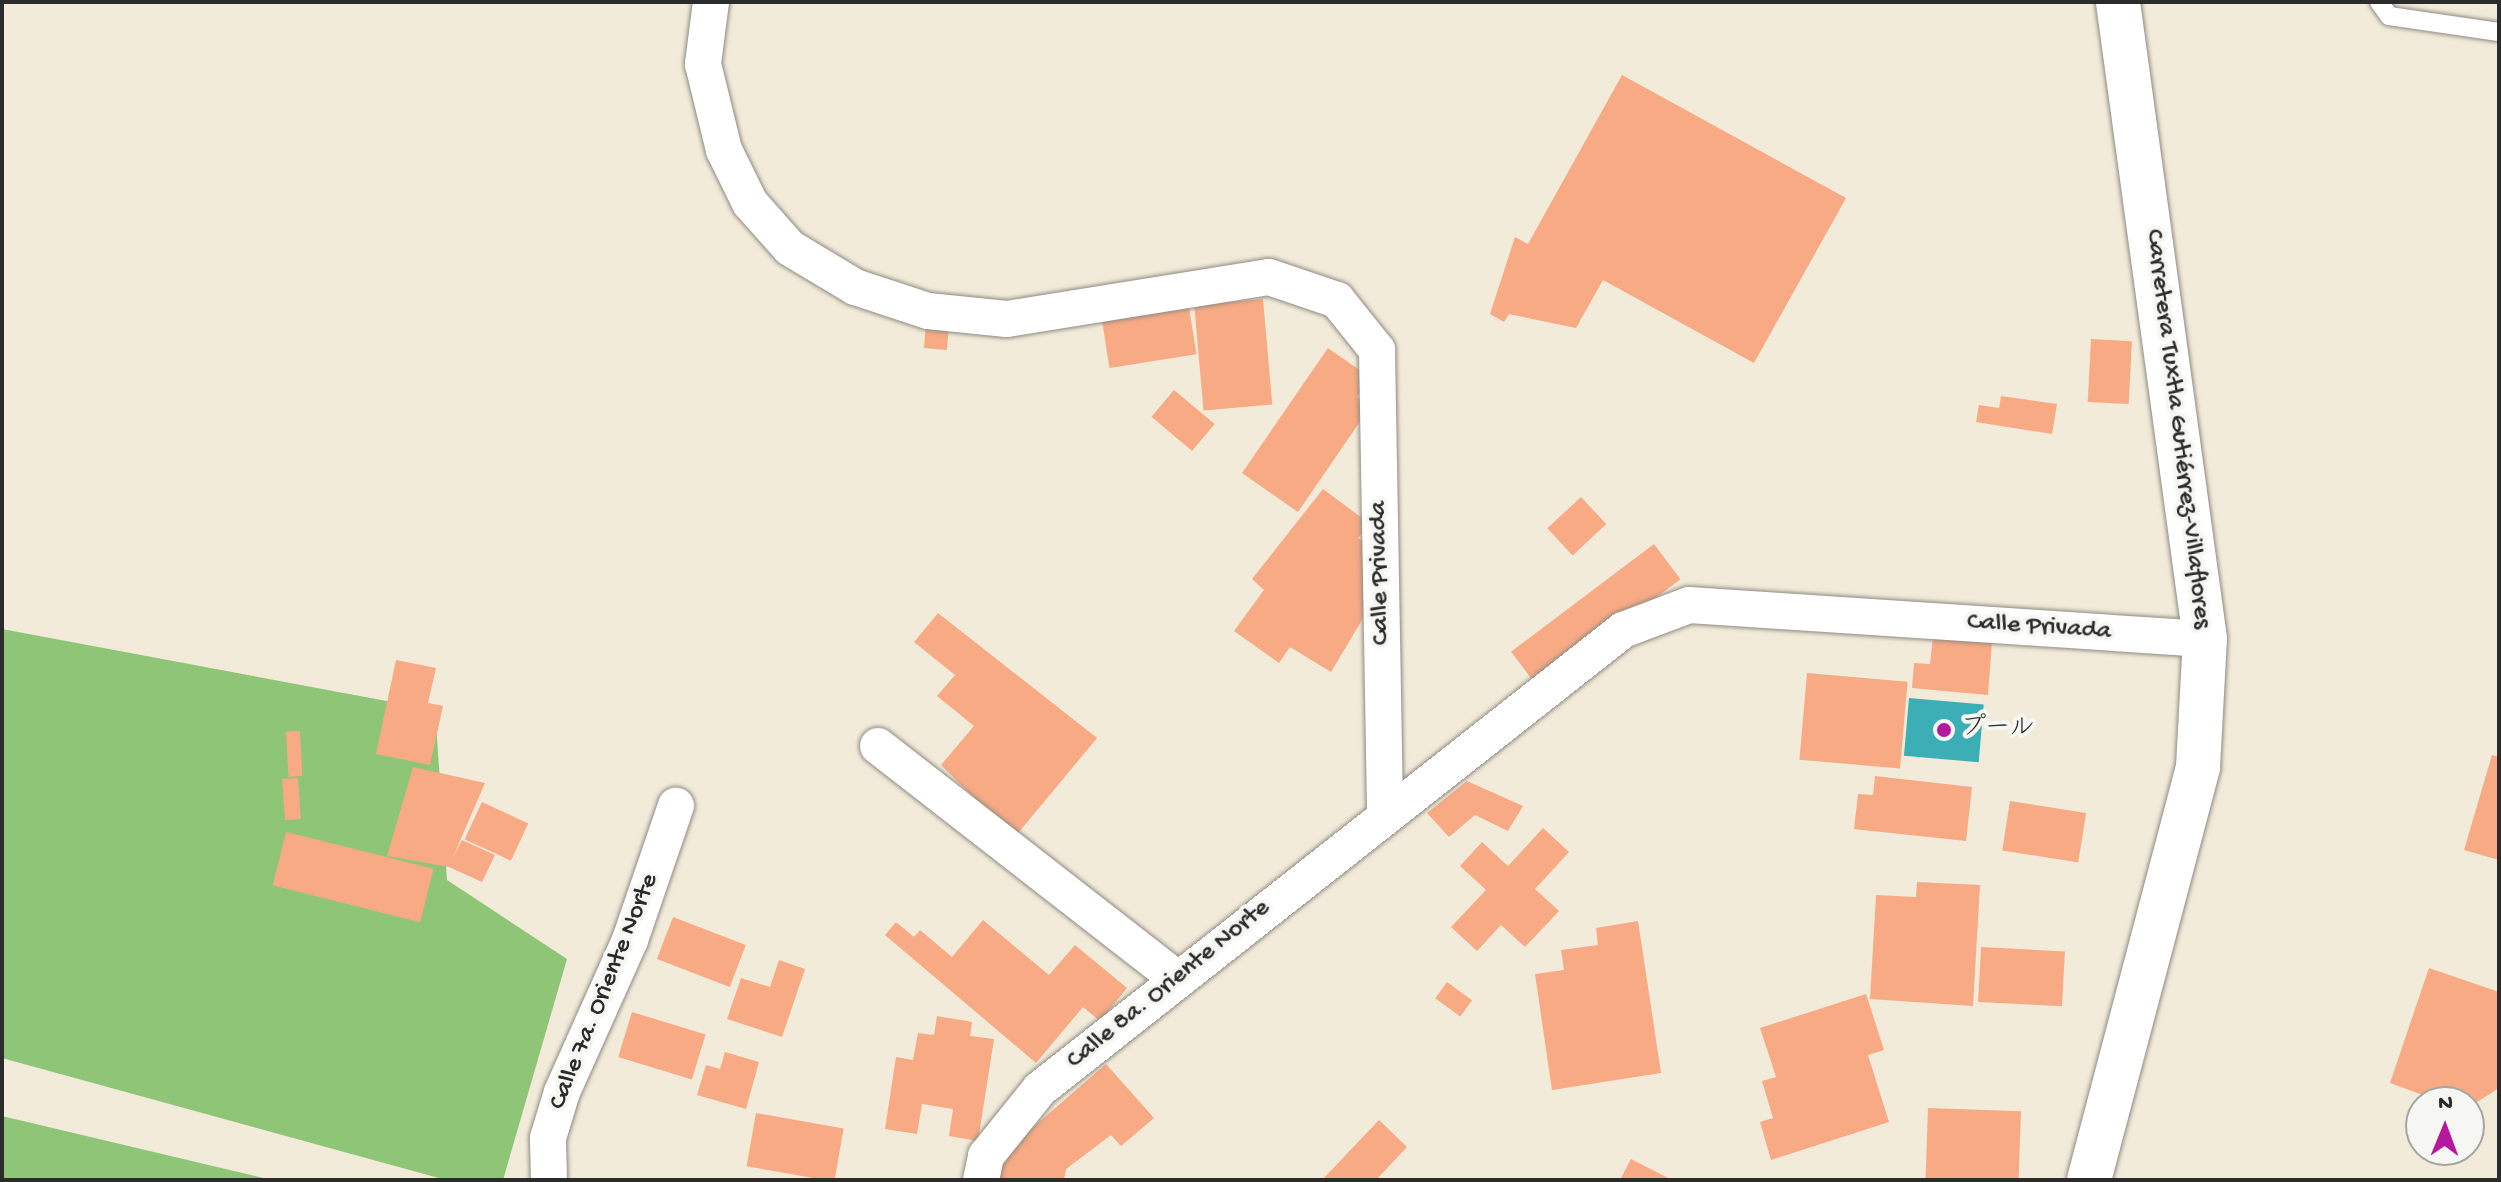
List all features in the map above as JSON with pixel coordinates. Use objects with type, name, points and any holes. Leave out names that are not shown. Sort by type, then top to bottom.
[{"type":"main road","name":"Carretera Tuxtla Gutiérrez-Villaflores","points":[[2089,1180],[2198,767],[2205,639],[2118,2]]},
{"type":"street","name":"Calle Privada","points":[[711,2],[703,64],[724,150],[750,203],[790,248],[855,287],[928,311],[1007,319],[1269,277],[1337,300],[1377,350],[1385,812]]},
{"type":"street","name":"Calle Privada","points":[[1385,812],[1623,630],[1689,605],[2205,639]]},
{"type":"street","points":[[878,746],[1177,979]]},
{"type":"street","name":"Calle 7a. Oriente Norte","points":[[549,1180],[548,1138],[562,1092],[630,940],[676,806]]},
{"type":"street","name":"Calle 8a. Oriente Norte","points":[[981,1180],[986,1156],[1040,1089],[1385,812]]},
{"type":"lane","points":[[2379,2],[2389,16],[2499,32]]},
{"type":"green space","points":[[2,629],[435,710],[447,880],[567,959],[503,1180],[446,1180],[2,1058]]},
{"type":"green space","points":[[2,1116],[272,1180],[2,1180]]},
{"type":"water","name":"プール","points":[[1909,698],[1984,705],[1979,762],[1904,756]]},
{"type":"building","points":[[1622,75],[1846,198],[1754,363],[1603,280],[1576,328],[1509,314],[1504,322],[1490,314],[1515,237],[1528,244]]},
{"type":"building","points":[[1263,299],[1272,405],[1204,411],[1194,305]]},
{"type":"building","points":[[1188,301],[1196,354],[1110,368],[1101,315]]},
{"type":"building","points":[[926,324],[949,326],[947,350],[924,348]]},
{"type":"building","points":[[2091,339],[2132,341],[2129,404],[2088,402]]},
{"type":"building","points":[[1328,348],[1371,378],[1357,397],[1370,407],[1298,512],[1242,473]]},
{"type":"building","points":[[1174,390],[1215,424],[1192,451],[1152,417]]},
{"type":"building","points":[[2001,396],[2057,404],[2052,434],[1976,422],[1979,405],[1999,408]]},
{"type":"building","points":[[1323,489],[1370,524],[1358,538],[1371,548],[1365,615],[1331,672],[1290,647],[1279,663],[1234,631],[1264,590],[1252,579]]},
{"type":"building","points":[[1581,497],[1606,524],[1573,555],[1547,528]]},
{"type":"building","points":[[1654,544],[1680,579],[1538,687],[1511,652]]},
{"type":"building","points":[[938,613],[1097,738],[1014,838],[941,765],[974,726],[937,696],[955,675],[914,642]]},
{"type":"building","points":[[1933,636],[1992,641],[1988,695],[1912,688],[1914,663],[1930,664]]},
{"type":"building","points":[[396,660],[436,668],[428,703],[443,706],[430,765],[376,754]]},
{"type":"building","points":[[1807,673],[1908,682],[1900,768],[1799,760]]},
{"type":"building","points":[[300,731],[302,776],[288,777],[286,732]]},
{"type":"building","points":[[2492,755],[2499,757],[2499,860],[2464,850]]},
{"type":"building","points":[[413,767],[485,783],[453,857],[462,840],[495,855],[482,882],[449,867],[387,856]]},
{"type":"building","points":[[1875,776],[1972,787],[1966,841],[1854,829],[1858,794],[1873,795]]},
{"type":"building","points":[[298,778],[301,819],[285,820],[282,779]]},
{"type":"building","points":[[1467,781],[1523,806],[1508,831],[1475,815],[1449,837],[1427,813]]},
{"type":"building","points":[[2010,801],[2086,813],[2078,862],[2002,850]]},
{"type":"building","points":[[482,802],[528,824],[511,861],[465,839]]},
{"type":"building","points":[[1543,828],[1569,852],[1535,889],[1559,911],[1525,947],[1501,925],[1477,951],[1451,927],[1486,890],[1460,866],[1482,842],[1508,866]]},
{"type":"building","points":[[286,832],[433,869],[420,922],[273,885]]},
{"type":"building","points":[[1917,882],[1980,885],[1973,1006],[1870,999],[1876,895],[1916,897]]},
{"type":"building","points":[[673,917],[746,945],[730,987],[657,959]]},
{"type":"building","points":[[983,920],[1049,975],[1075,945],[1127,988],[1100,1021],[1083,1007],[1036,1063],[885,935],[896,922],[914,937],[920,930],[952,957]]},
{"type":"building","points":[[1638,921],[1661,1073],[1552,1090],[1535,974],[1564,970],[1561,950],[1598,945],[1596,928]]},
{"type":"building","points":[[1981,947],[2065,951],[2062,1006],[1978,1002]]},
{"type":"building","points":[[779,960],[805,969],[782,1037],[727,1019],[741,978],[770,987]]},
{"type":"building","points":[[2429,968],[2499,992],[2499,1088],[2485,1097],[2485,1086],[2405,1086],[2405,1088],[2390,1083]]},
{"type":"building","points":[[1447,982],[1472,1000],[1460,1016],[1435,998]]},
{"type":"building","points":[[1866,994],[1884,1050],[1868,1055],[1889,1122],[1771,1160],[1760,1122],[1773,1118],[1762,1081],[1776,1077],[1760,1028]]},
{"type":"building","points":[[632,1012],[706,1035],[692,1079],[618,1057]]},
{"type":"building","points":[[937,1016],[972,1022],[970,1036],[994,1039],[978,1141],[949,1136],[953,1109],[922,1104],[917,1134],[885,1129],[896,1057],[913,1060],[918,1033],[934,1035]]},
{"type":"building","points":[[725,1052],[759,1062],[746,1109],[697,1095],[706,1065],[720,1069]]},
{"type":"building","points":[[1106,1064],[1154,1118],[1121,1146],[1111,1135],[1066,1169],[1064,1180],[996,1180],[999,1161],[1006,1162],[1001,1155]]},
{"type":"building","points":[[1928,1108],[2021,1111],[2019,1180],[1925,1180]]},
{"type":"building","points":[[756,1113],[844,1128],[835,1180],[747,1166]]},
{"type":"building","points":[[1379,1120],[1407,1147],[1376,1180],[1322,1180]]},
{"type":"building","points":[[1631,1159],[1672,1180],[1620,1180]]},
{"type":"place","name":"プール","points":[[1944,730]]}]
